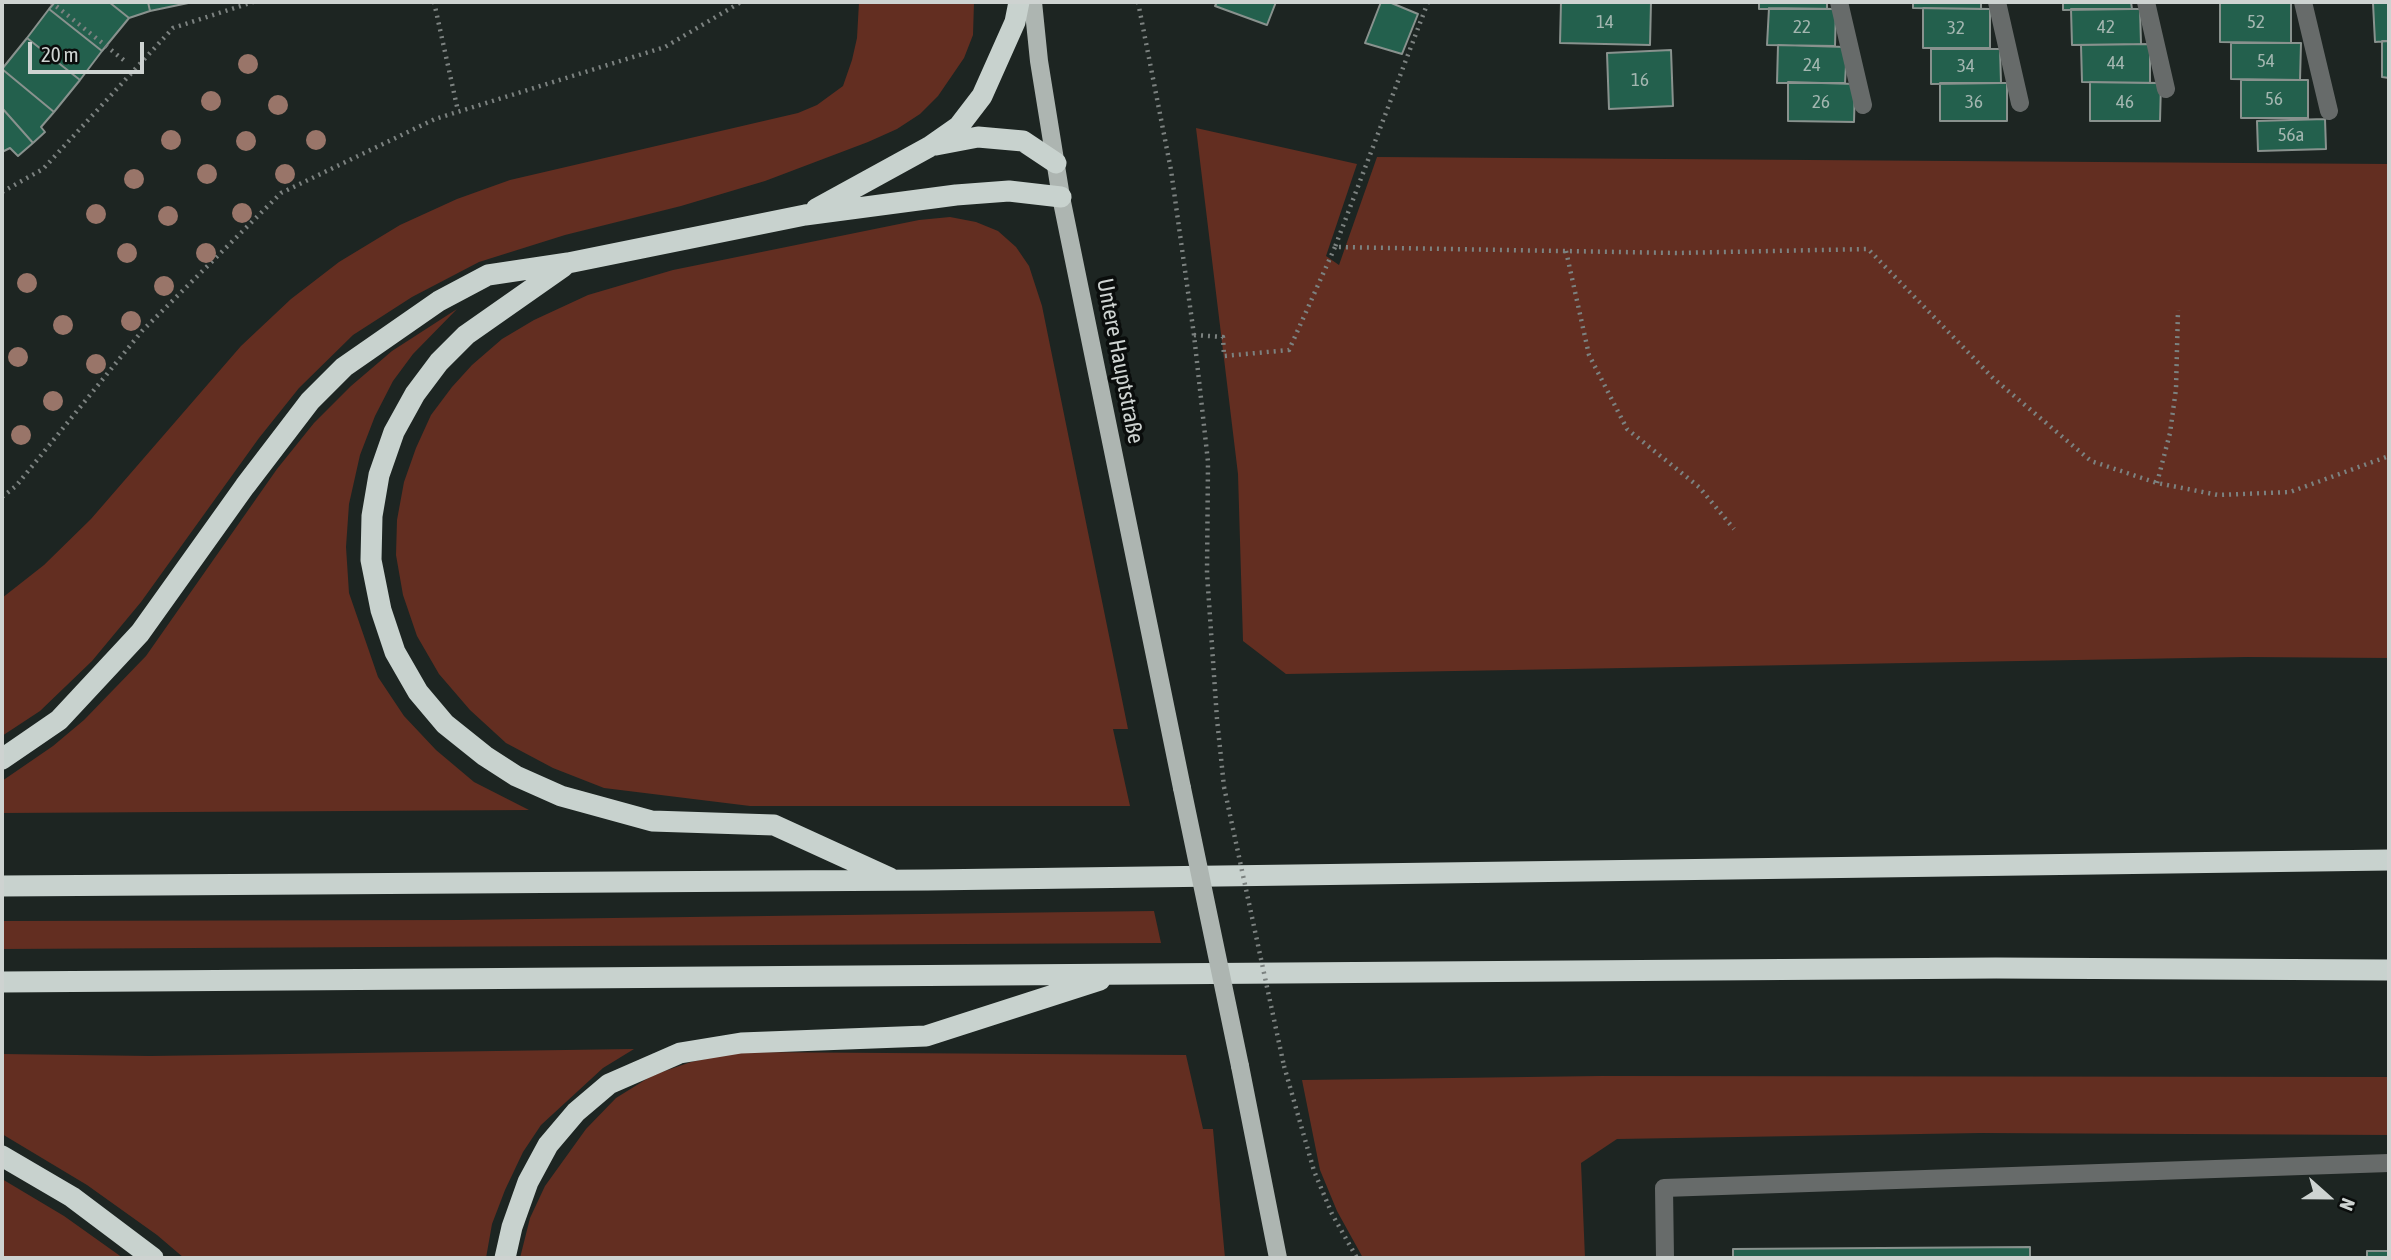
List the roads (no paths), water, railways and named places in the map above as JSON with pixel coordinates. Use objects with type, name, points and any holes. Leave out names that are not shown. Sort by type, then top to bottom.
[{"type":"highway","points":[[805,215],[929,147],[959,126],[982,96],[1015,22],[1019,2]]},
{"type":"highway","points":[[929,147],[978,137],[1023,141],[1056,163]]},
{"type":"highway","points":[[2,759],[59,720],[140,633],[279,439],[310,401],[344,368],[439,301],[488,275],[568,263],[805,215],[996,192],[1062,197]]},
{"type":"highway","points":[[568,263],[466,335],[439,362],[415,394],[394,432],[372,516],[371,560],[381,610],[395,652],[418,692],[445,724],[485,756],[516,776],[550,792],[611,812],[652,821],[774,825],[895,880]]},
{"type":"highway","points":[[2,886],[895,880],[2389,860]]},
{"type":"highway","points":[[2,982],[1996,968],[2389,970]]},
{"type":"highway","points":[[505,1258],[512,1227],[528,1182],[548,1145],[576,1112],[609,1084],[680,1053],[741,1043],[926,1036],[1121,973]]},
{"type":"highway","points":[[2,1156],[72,1197],[153,1258]]},
{"type":"main road","name":"Untere Hauptstraße","points":[[1033,2],[1039,61],[1062,197],[1278,1258]]},
{"type":"street","points":[[1839,2],[1863,105]]},
{"type":"street","points":[[1997,2],[2020,103]]},
{"type":"street","points":[[2146,2],[2166,89]]},
{"type":"street","points":[[2303,2],[2329,111]]},
{"type":"street","points":[[1665,1258],[1664,1188],[2389,1163]]}]
